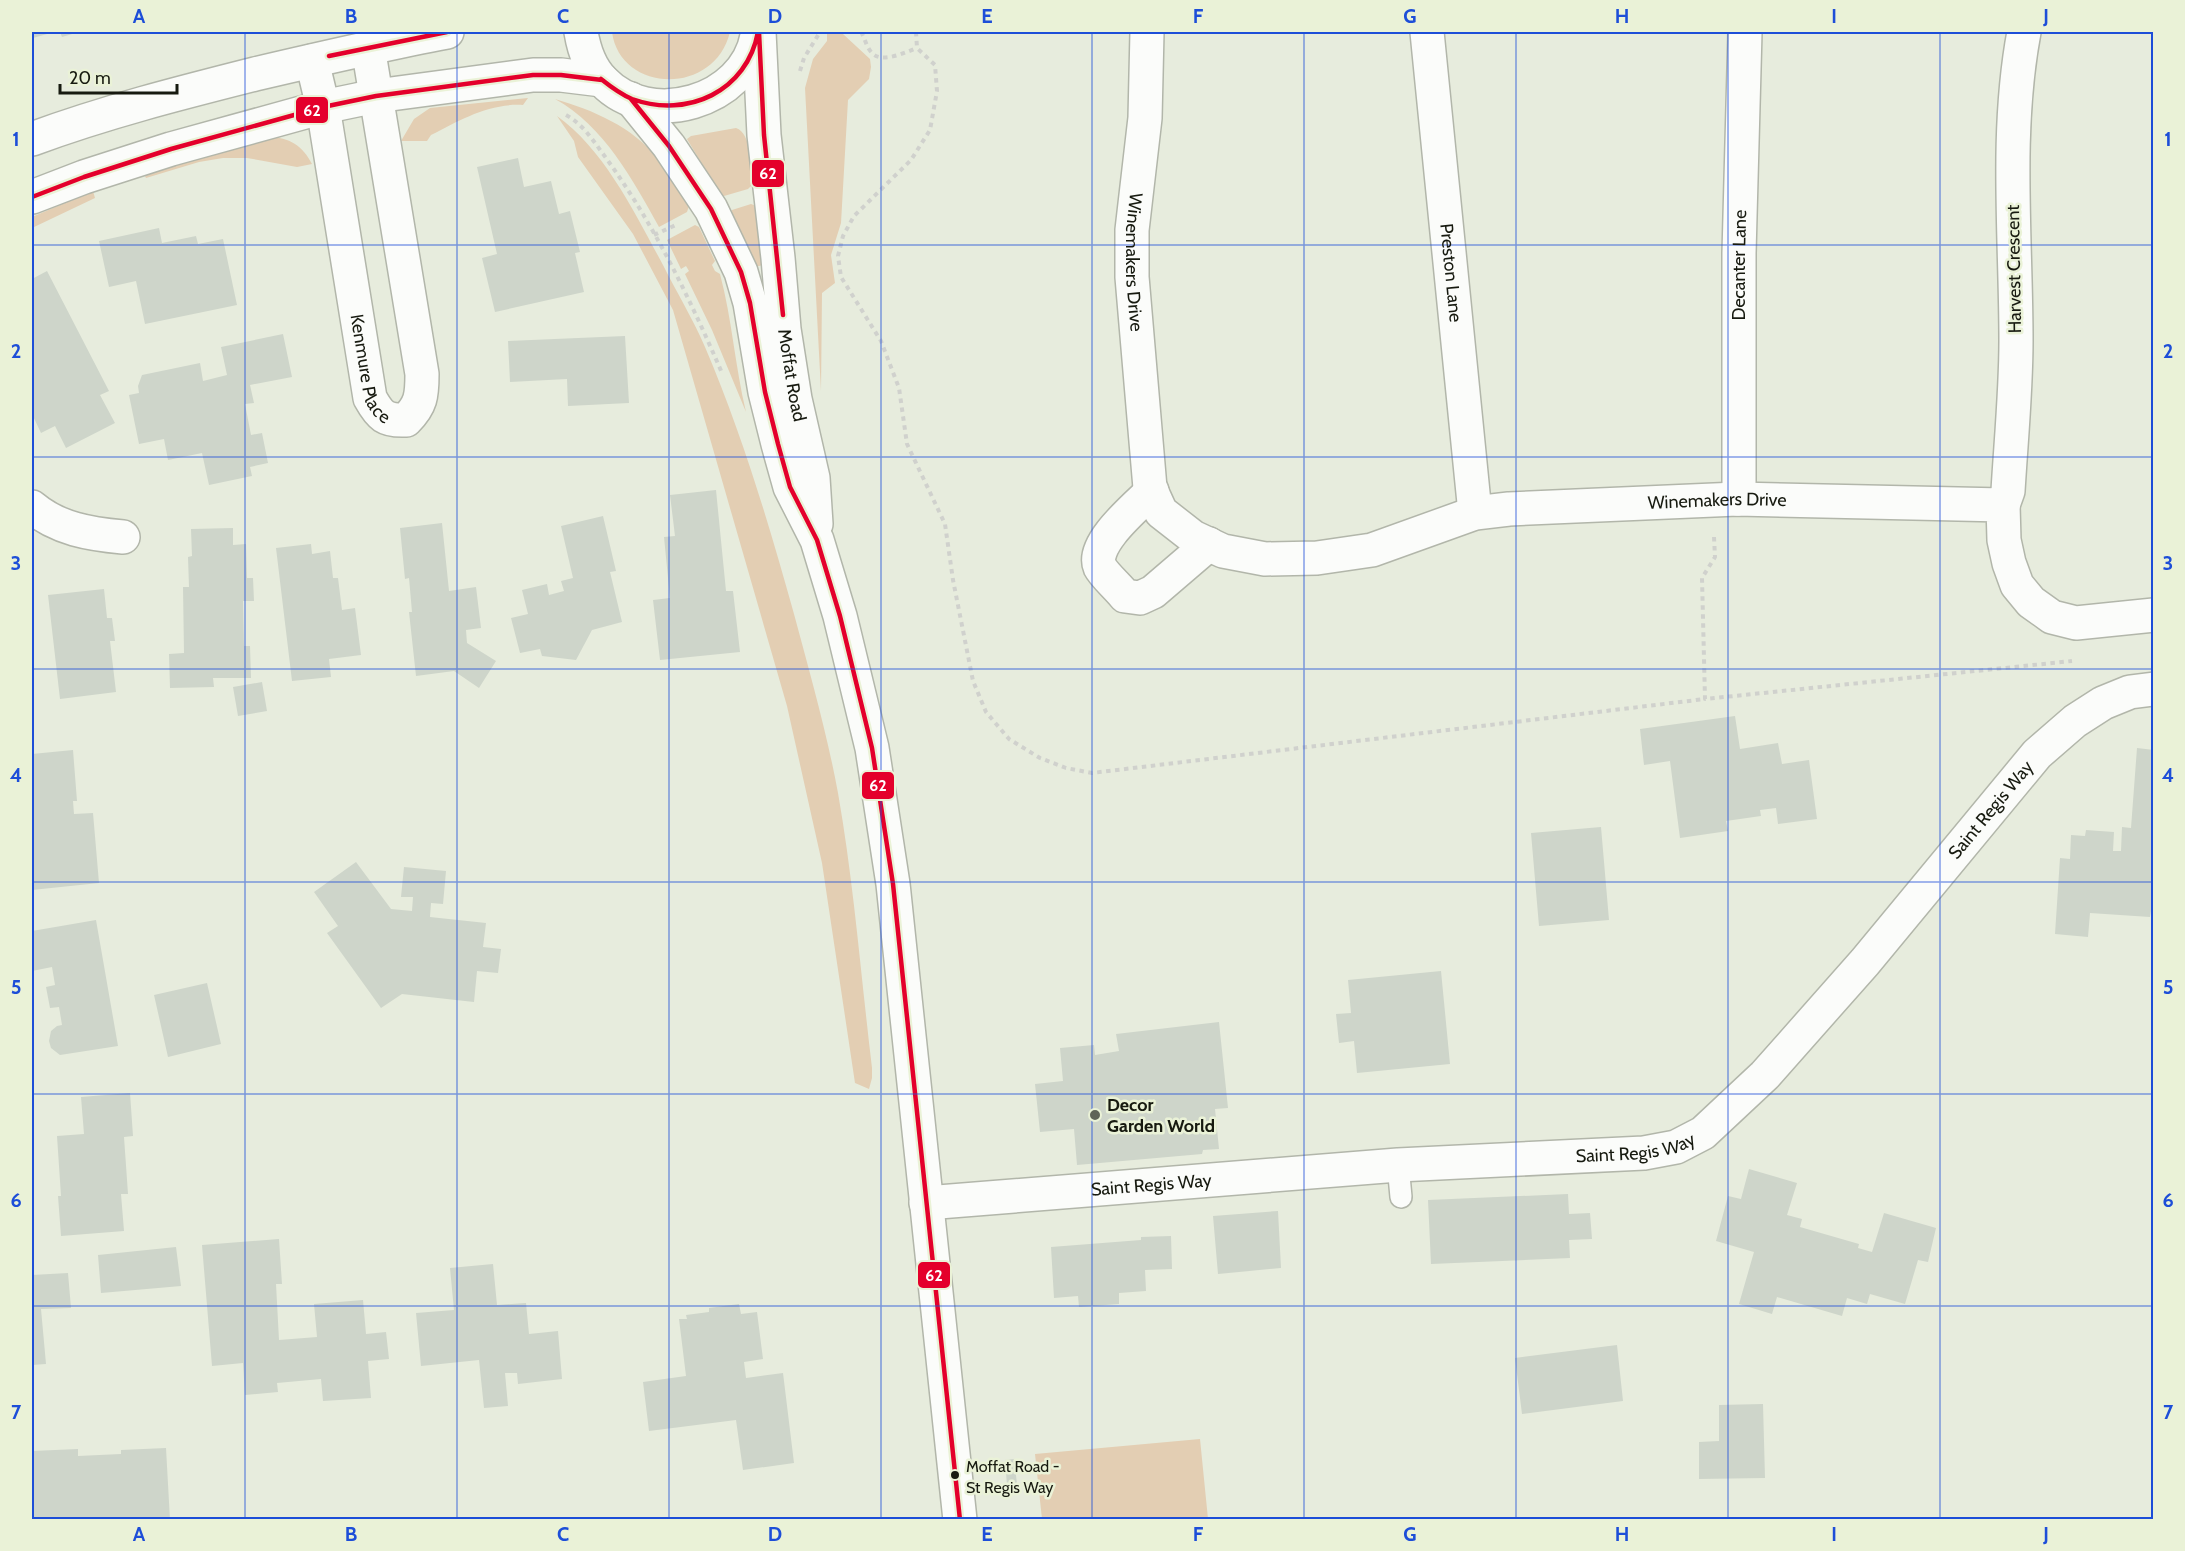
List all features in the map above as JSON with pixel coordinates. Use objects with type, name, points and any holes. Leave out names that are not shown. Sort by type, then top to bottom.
[{"type":"street","points":[[32,139],[73,124],[167,96],[368,47],[447,32]]},
{"type":"street","name":"Moffat Road","points":[[581,32],[587,55],[602,80],[632,99],[656,105],[690,103],[706,98],[733,81],[753,52],[759,32]]},
{"type":"street","name":"Moffat Road","points":[[759,32],[764,135],[784,328],[795,399],[813,478],[817,540]]},
{"type":"street","name":"Winemakers Drive","points":[[1147,32],[1145,118],[1132,230],[1132,277],[1152,491],[1161,512],[1193,537],[1223,551],[1266,560],[1317,558],[1372,550],[1475,513],[1509,509],[1726,500],[2003,505]]},
{"type":"street","name":"Preston Lane","points":[[1427,32],[1475,513]]},
{"type":"street","name":"Decanter Lane","points":[[1726,500],[1739,484],[1739,253],[1745,32]]},
{"type":"street","name":"Harvest Crescent","points":[[2003,505],[2008,491],[2016,343],[2013,196],[2017,68],[2024,32]]},
{"type":"street","name":"Kenmure Place","points":[[312,61],[323,107],[370,398],[378,412],[391,421],[406,420],[417,409],[422,393],[422,374],[368,47]]},
{"type":"street","points":[[32,197],[171,148],[323,107],[376,96],[533,75],[561,75],[602,80]]},
{"type":"street","name":"Moffat Road","points":[[632,99],[669,146],[711,209],[734,255],[750,303],[765,392],[790,486],[817,540],[840,616],[872,748],[893,884],[960,1520]]},
{"type":"street","points":[[1152,491],[1108,536],[1099,552],[1100,566],[1125,596],[1140,598],[1154,592],[1209,544]]},
{"type":"street","points":[[2003,505],[2004,540],[2008,563],[2017,585],[2031,602],[2052,617],[2076,623],[2154,615]]},
{"type":"street","points":[[32,507],[42,515],[76,530],[123,537]]},
{"type":"street","name":"Saint Regis Way","points":[[926,1203],[1399,1181],[1644,1153],[1676,1147],[1703,1133],[1765,1075],[1865,962],[2037,754],[2075,721],[2103,703],[2130,692],[2154,689]]},
{"type":"path","points":[[861,32],[873,54],[878,57],[895,56],[917,48]]},
{"type":"path","points":[[564,113],[585,129],[618,174],[696,313],[724,378]]},
{"type":"path","points":[[1726,500],[1714,557],[1702,578],[1705,699],[2083,660]]},
{"type":"shaded area","points":[[612,32],[730,32],[721,53],[706,68],[688,77],[668,79],[649,76],[632,67],[619,52]]},
{"type":"shaded area","points":[[827,32],[843,34],[870,59],[871,67],[869,79],[848,100],[841,223],[831,255],[835,283],[822,293],[821,391],[805,88],[813,59],[827,41]]},
{"type":"shaded area","points":[[528,98],[523,105],[498,107],[464,118],[431,135],[427,141],[401,141],[414,119],[430,108]]},
{"type":"shaded area","points":[[555,99],[598,114],[637,138],[658,159],[670,176],[689,206],[687,212],[659,227],[628,173],[603,139],[572,110]]},
{"type":"shaded area","points":[[557,116],[590,146],[618,184],[642,225],[705,347],[754,479],[806,659],[834,771],[853,896],[872,1068],[869,1089],[855,1083],[822,863],[787,706],[673,310],[633,234],[578,157],[574,141]]},
{"type":"shaded area","points":[[736,128],[741,131],[748,144],[753,184],[748,189],[721,196],[687,139],[691,136]]},
{"type":"shaded area","points":[[269,137],[276,137],[295,144],[312,164],[297,167],[247,158],[223,158],[199,162],[146,178],[144,174]]},
{"type":"shaded area","points":[[93,191],[95,198],[32,228],[32,217]]},
{"type":"shaded area","points":[[751,204],[756,206],[763,265],[751,268],[731,213],[732,210]]},
{"type":"shaded area","points":[[695,225],[699,227],[715,261],[712,265],[715,271],[720,274],[746,412],[712,330],[685,274],[689,271],[686,266],[681,269],[667,240]]},
{"type":"shaded area","points":[[1200,1439],[1208,1519],[1042,1519],[1035,1454]]},
{"type":"building","points":[[32,32],[54,32],[33,38]]},
{"type":"building","points":[[60,32],[79,32],[62,37]]},
{"type":"building","points":[[518,158],[524,187],[551,181],[559,214],[570,211],[580,252],[575,253],[584,292],[495,312],[482,258],[497,254],[477,167]]},
{"type":"building","points":[[159,228],[162,243],[196,236],[198,244],[223,239],[237,305],[145,324],[136,281],[109,287],[99,241]]},
{"type":"building","points":[[47,271],[109,391],[100,395],[115,423],[66,448],[55,426],[41,433],[32,414],[32,279]]},
{"type":"building","points":[[283,334],[292,377],[250,385],[254,403],[245,404],[251,435],[262,433],[268,463],[250,467],[252,476],[209,485],[202,453],[168,460],[164,439],[139,444],[129,395],[139,393],[138,386],[142,375],[200,363],[203,381],[227,375],[221,347]]},
{"type":"building","points":[[625,336],[629,403],[568,406],[567,379],[510,382],[508,341]]},
{"type":"building","points":[[716,490],[726,591],[733,591],[740,652],[660,660],[653,600],[670,598],[664,537],[675,536],[670,495]]},
{"type":"building","points":[[603,516],[616,571],[610,572],[622,622],[592,630],[576,660],[542,656],[540,649],[520,653],[511,618],[528,614],[522,590],[547,584],[549,595],[564,591],[561,581],[573,578],[561,526]]},
{"type":"building","points":[[442,523],[449,591],[476,587],[481,628],[466,630],[467,643],[496,661],[479,688],[454,671],[416,676],[409,612],[412,612],[409,578],[405,579],[400,528]]},
{"type":"building","points":[[233,528],[233,545],[246,544],[247,578],[253,578],[254,601],[243,601],[244,646],[250,646],[251,678],[213,678],[214,687],[170,688],[169,654],[184,653],[183,587],[189,587],[188,557],[192,556],[191,529]]},
{"type":"building","points":[[311,544],[312,554],[330,551],[333,578],[338,578],[342,610],[355,608],[361,655],[329,659],[331,677],[292,681],[276,548]]},
{"type":"building","points":[[104,589],[107,618],[112,618],[115,641],[110,641],[116,692],[60,699],[48,595]]},
{"type":"building","points":[[262,682],[267,711],[238,716],[233,687]]},
{"type":"building","points":[[1735,716],[1740,749],[1778,743],[1782,764],[1809,760],[1817,819],[1778,824],[1776,808],[1760,810],[1761,816],[1726,821],[1728,831],[1680,838],[1670,761],[1644,765],[1640,729]]},
{"type":"building","points":[[2137,748],[2154,750],[2154,912],[2151,911],[2150,917],[2090,913],[2088,937],[2055,934],[2060,858],[2070,859],[2071,835],[2085,836],[2086,830],[2114,832],[2113,851],[2121,851],[2122,827],[2131,828]]},
{"type":"building","points":[[73,750],[77,801],[73,801],[74,814],[93,813],[99,883],[32,890],[32,754]]},
{"type":"building","points":[[1601,827],[1609,920],[1539,926],[1531,833]]},
{"type":"building","points":[[356,862],[391,909],[412,911],[413,897],[401,897],[404,867],[446,871],[443,904],[431,903],[430,917],[486,923],[483,947],[501,949],[498,973],[477,971],[474,1002],[402,994],[381,1008],[327,933],[338,926],[314,892]]},
{"type":"building","points":[[96,920],[118,1046],[60,1055],[51,1048],[49,1041],[51,1031],[62,1025],[59,1007],[50,1008],[46,987],[55,985],[52,967],[32,971],[32,931]]},
{"type":"building","points":[[1441,971],[1450,1064],[1357,1073],[1354,1041],[1339,1043],[1336,1014],[1351,1013],[1348,980]]},
{"type":"building","points":[[207,983],[221,1044],[168,1057],[154,995]]},
{"type":"building","points":[[1219,1022],[1228,1108],[1215,1109],[1219,1149],[1203,1150],[1202,1154],[1077,1165],[1074,1129],[1040,1132],[1035,1084],[1063,1081],[1060,1048],[1094,1045],[1095,1055],[1119,1051],[1116,1034]]},
{"type":"building","points":[[130,1093],[133,1136],[124,1137],[128,1194],[121,1194],[124,1231],[61,1236],[57,1136],[84,1134],[81,1097]]},
{"type":"building","points":[[1749,1169],[1797,1183],[1787,1215],[1802,1219],[1800,1227],[1859,1244],[1858,1248],[1872,1252],[1884,1213],[1936,1228],[1928,1262],[1918,1260],[1905,1304],[1870,1294],[1867,1304],[1847,1298],[1842,1316],[1777,1297],[1772,1314],[1739,1304],[1754,1252],[1716,1241],[1728,1196],[1741,1199]]},
{"type":"building","points":[[1568,1194],[1569,1214],[1590,1213],[1592,1239],[1569,1240],[1570,1258],[1431,1264],[1428,1200]]},
{"type":"building","points":[[1278,1211],[1281,1268],[1218,1274],[1213,1216]]},
{"type":"building","points":[[1171,1236],[1172,1269],[1145,1270],[1146,1291],[1119,1293],[1119,1304],[1079,1307],[1078,1296],[1054,1298],[1051,1247]]},
{"type":"building","points":[[279,1239],[282,1284],[276,1284],[279,1340],[317,1337],[314,1304],[363,1300],[366,1334],[386,1332],[389,1359],[368,1361],[371,1398],[323,1401],[321,1379],[277,1383],[278,1392],[245,1395],[243,1363],[212,1366],[202,1245]]},
{"type":"building","points":[[176,1247],[181,1286],[101,1293],[98,1255]]},
{"type":"building","points":[[493,1264],[497,1305],[526,1303],[529,1334],[558,1331],[562,1379],[518,1384],[517,1373],[505,1373],[508,1406],[484,1408],[479,1360],[421,1366],[416,1313],[454,1310],[450,1268]]},
{"type":"building","points":[[68,1273],[71,1308],[41,1309],[46,1364],[32,1365],[32,1275]]},
{"type":"building","points":[[739,1304],[741,1314],[757,1312],[763,1359],[744,1362],[746,1378],[783,1373],[794,1463],[743,1470],[736,1420],[649,1431],[643,1382],[686,1376],[679,1319],[687,1319],[686,1315],[709,1312],[709,1308]]},
{"type":"building","points":[[1617,1345],[1623,1401],[1522,1414],[1515,1358]]},
{"type":"building","points":[[1763,1404],[1765,1478],[1699,1479],[1699,1442],[1719,1441],[1719,1405]]},
{"type":"building","points":[[166,1448],[170,1520],[32,1520],[32,1451],[78,1449],[78,1456],[121,1454],[121,1450]]},
{"type":"building","points":[[1014,1459],[1017,1484],[1007,1485],[1005,1460]]},
{"type":"transit line","name":"62","points":[[329,56],[447,32]]},
{"type":"transit line","name":"62","points":[[601,79],[632,99],[653,104],[674,105],[694,102],[712,95],[742,70],[752,53],[758,32]]},
{"type":"transit line","name":"62","points":[[759,32],[764,135],[783,315]]},
{"type":"transit line","name":"62","points":[[32,197],[84,177],[171,149],[323,107],[376,96],[533,75],[561,75],[602,80]]},
{"type":"transit line","name":"62","points":[[631,99],[669,146],[711,209],[741,272],[750,303],[765,392],[778,444],[790,487],[817,540],[840,616],[872,748],[893,884],[960,1520]]},
{"type":"place","name":"Decor Garden World","points":[[1095,1115]]},
{"type":"place","name":"Moffat Road - St Regis Way","points":[[955,1475]]}]
